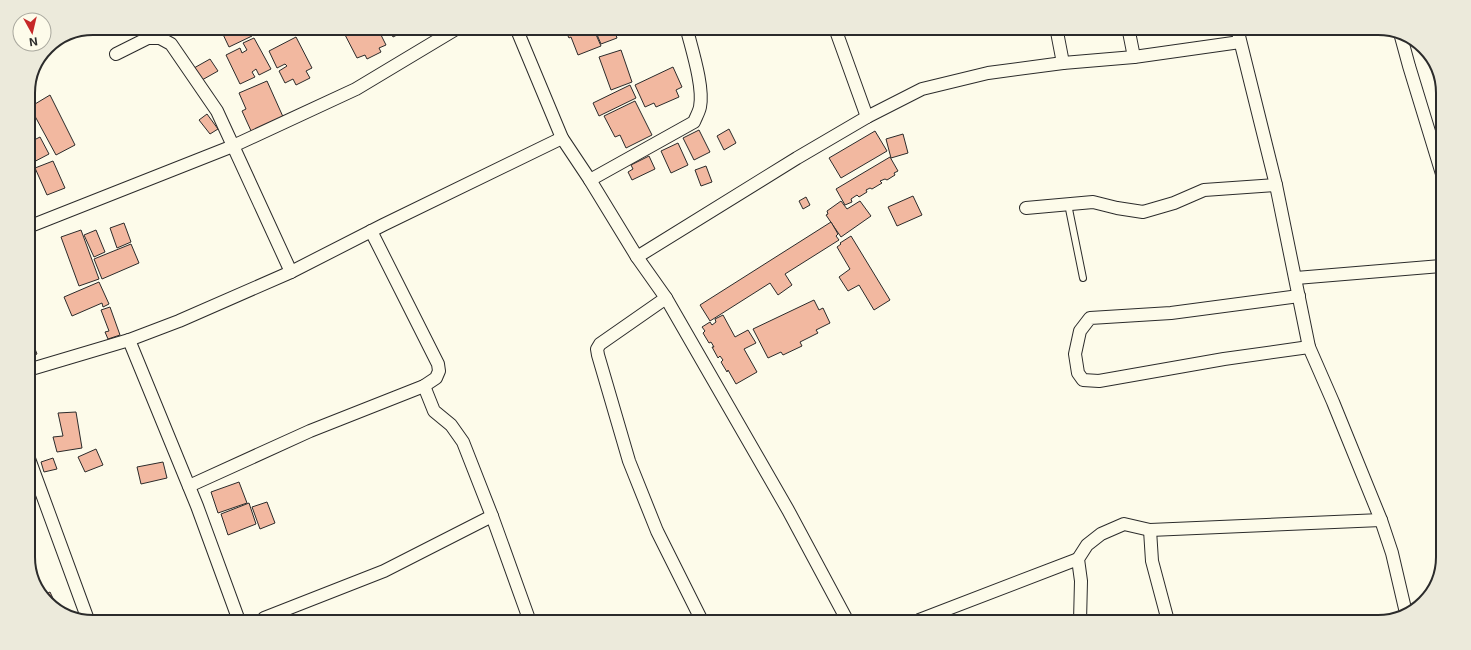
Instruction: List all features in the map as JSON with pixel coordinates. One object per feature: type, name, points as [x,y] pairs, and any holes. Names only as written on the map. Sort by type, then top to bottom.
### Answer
[{"type":"street","points":[[35,224],[233,146],[356,89],[446,35]]},
{"type":"street","points":[[519,35],[562,138],[590,180],[637,257],[666,298],[788,510],[844,615]]},
{"type":"street","points":[[590,180],[694,122],[700,108],[700,97],[696,68],[688,35]]},
{"type":"street","points":[[837,35],[866,117]]},
{"type":"street","points":[[1058,35],[1063,63]]},
{"type":"street","points":[[1130,35],[1134,57]]},
{"type":"street","points":[[637,257],[866,117],[922,89],[988,73],[1063,63],[1134,57],[1239,37],[1276,185],[1309,347],[1381,520],[1392,553],[1405,609]]},
{"type":"street","points":[[116,54],[148,38],[160,38],[171,44],[217,111],[291,272]]},
{"type":"street","points":[[1402,40],[1436,154]]},
{"type":"street","points":[[35,368],[129,340],[179,321],[291,272],[371,231],[562,138]]},
{"type":"street","points":[[1026,208],[1093,202],[1143,212],[1174,203],[1204,190],[1276,185]]},
{"type":"street","points":[[189,486],[310,431],[424,386],[436,378],[440,371],[438,364],[371,231]]},
{"type":"street","points":[[1296,278],[1436,266]]},
{"type":"street","points":[[1299,296],[1171,313],[1090,318],[1080,331],[1075,354],[1078,372],[1083,380],[1099,381],[1224,359],[1309,347]]},
{"type":"street","points":[[666,298],[600,344],[597,349],[628,460],[657,532],[698,615]]},
{"type":"street","points":[[129,340],[189,486],[237,615]]},
{"type":"street","points":[[424,386],[434,411],[450,425],[463,442],[492,516],[528,615]]},
{"type":"street","points":[[35,475],[86,614]]},
{"type":"street","points":[[272,615],[384,571],[492,516]]},
{"type":"street","points":[[932,615],[1078,559],[1091,541],[1101,534],[1124,524],[1150,530],[1381,520]]},
{"type":"street","points":[[1150,530],[1152,562],[1166,615]]},
{"type":"street","points":[[1078,559],[1080,581],[1080,615]]},
{"type":"lane","points":[[1068,204],[1083,278]]},
{"type":"building","points":[[223,35],[252,35],[252,36],[229,47]]},
{"type":"building","points":[[345,35],[381,35],[386,45],[379,48],[381,52],[367,59],[365,55],[357,58]]},
{"type":"building","points":[[568,35],[596,35],[601,46],[578,55],[571,37],[569,38]]},
{"type":"building","points":[[597,35],[616,35],[617,38],[601,44]]},
{"type":"building","points":[[296,37],[312,68],[306,71],[310,78],[296,85],[293,79],[285,83],[279,71],[287,66],[285,64],[277,68],[269,51]]},
{"type":"building","points":[[254,38],[271,69],[259,75],[256,69],[252,72],[255,77],[240,84],[226,55],[240,48],[242,53],[247,50],[243,43]]},
{"type":"building","points":[[621,50],[632,82],[611,90],[599,57]]},
{"type":"building","points":[[210,59],[218,71],[202,80],[194,68]]},
{"type":"building","points":[[673,67],[682,87],[676,90],[679,97],[656,107],[654,103],[645,107],[635,85]]},
{"type":"building","points":[[267,81],[284,119],[252,133],[242,111],[246,109],[239,93]]},
{"type":"building","points":[[630,85],[636,98],[599,116],[593,103]]},
{"type":"building","points":[[50,95],[75,145],[56,155],[35,116],[35,104]]},
{"type":"building","points":[[635,101],[652,135],[626,148],[620,135],[615,137],[604,116]]},
{"type":"building","points":[[207,114],[218,129],[210,134],[199,120]]},
{"type":"building","points":[[729,129],[736,143],[724,150],[717,136]]},
{"type":"building","points":[[699,130],[710,152],[694,160],[683,138]]},
{"type":"building","points":[[875,131],[887,151],[841,178],[829,158]]},
{"type":"building","points":[[903,134],[908,153],[891,158],[886,139]]},
{"type":"building","points":[[40,137],[49,154],[35,161],[35,140]]},
{"type":"building","points":[[678,143],[688,165],[671,173],[661,151]]},
{"type":"building","points":[[649,156],[655,169],[632,180],[628,172],[633,169],[631,165]]},
{"type":"building","points":[[890,157],[898,171],[894,173],[895,175],[887,180],[885,179],[880,181],[882,183],[872,189],[870,188],[866,190],[867,192],[859,197],[857,195],[851,199],[852,202],[845,205],[836,189]]},
{"type":"building","points":[[53,161],[65,188],[47,195],[35,168]]},
{"type":"building","points":[[706,166],[712,182],[701,186],[695,170]]},
{"type":"building","points":[[913,196],[922,215],[897,226],[888,207]]},
{"type":"building","points":[[806,197],[810,205],[803,209],[799,201]]},
{"type":"building","points":[[841,201],[847,209],[860,201],[871,216],[841,237],[826,215],[828,214],[827,211]]},
{"type":"building","points":[[831,222],[838,234],[836,236],[839,240],[785,274],[792,285],[778,295],[770,283],[710,321],[700,305]]},
{"type":"building","points":[[124,223],[131,242],[117,248],[110,228]]},
{"type":"building","points":[[81,230],[99,279],[79,286],[61,237]]},
{"type":"building","points":[[96,230],[105,252],[94,257],[84,235]]},
{"type":"building","points":[[851,236],[890,300],[874,310],[859,285],[848,291],[839,277],[850,269],[837,247],[841,244],[840,243]]},
{"type":"building","points":[[131,244],[139,263],[102,279],[94,259]]},
{"type":"building","points":[[99,282],[109,304],[103,307],[102,303],[72,316],[64,297]]},
{"type":"building","points":[[814,300],[819,310],[823,308],[830,323],[816,330],[818,333],[800,342],[802,346],[783,355],[781,352],[768,358],[753,329]]},
{"type":"building","points":[[110,307],[120,335],[108,339],[105,332],[109,331],[101,310]]},
{"type":"building","points":[[723,315],[735,337],[748,330],[756,343],[744,349],[757,372],[736,384],[728,370],[727,372],[721,362],[723,360],[720,356],[718,358],[711,342],[709,343],[703,333],[705,331],[702,327],[710,322],[712,325],[716,322],[715,319]]},
{"type":"building","points":[[76,412],[82,448],[57,452],[53,437],[63,436],[58,413]]},
{"type":"building","points":[[96,449],[103,465],[85,472],[78,457]]},
{"type":"building","points":[[53,458],[57,469],[44,472],[41,462]]},
{"type":"building","points":[[163,462],[167,478],[141,484],[137,467]]},
{"type":"building","points":[[239,482],[247,503],[218,513],[211,492]]},
{"type":"building","points":[[267,502],[275,523],[260,529],[252,507]]},
{"type":"building","points":[[249,503],[256,524],[228,535],[221,514]]},
{"type":"building","points":[[50,592],[53,599],[48,593]]}]
